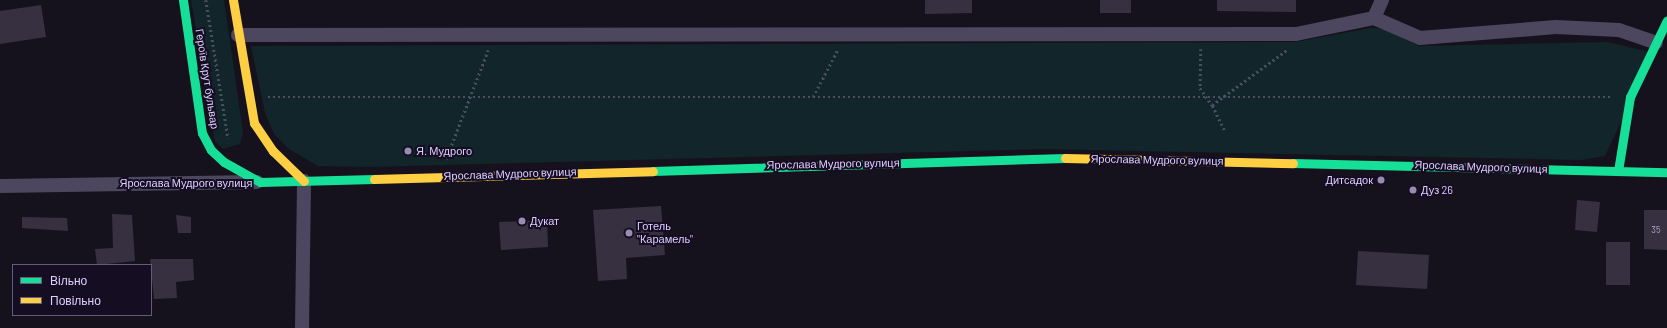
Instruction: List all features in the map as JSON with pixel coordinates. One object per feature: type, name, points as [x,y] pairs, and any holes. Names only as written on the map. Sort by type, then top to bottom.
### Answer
[{"type":"street","name":"Героїв Крут бульвар","points":[[183,0],[202,133],[211,150],[224,162],[260,182]]},
{"type":"street","points":[[233,0],[254,123],[273,151],[304,181],[302,328]]},
{"type":"street","points":[[1374,18],[1382,0]]},
{"type":"street","points":[[238,35],[1296,34],[1374,18],[1420,38],[1556,27],[1619,30],[1656,43]]},
{"type":"street","points":[[1618,171],[1630,97],[1667,20]]},
{"type":"street","name":"Ярослава Мудрого вулиця","points":[[0,186],[304,181],[1082,158],[1667,172]]},
{"type":"path","points":[[206,0],[228,138]]},
{"type":"path","points":[[1202,34],[1200,88],[1212,105],[1224,130]]},
{"type":"path","points":[[1212,105],[1228,96],[1285,52],[1296,34]]},
{"type":"path","points":[[439,177],[494,35]]},
{"type":"path","points":[[813,97],[846,35]]},
{"type":"path","points":[[249,97],[1630,97]]},
{"type":"green space","points":[[191,0],[224,0],[243,132],[240,144],[223,149],[215,141]]},
{"type":"green space","points":[[1370,28],[1386,29],[1419,46],[1608,42],[1653,53],[1605,156],[1582,160],[1043,149],[368,167],[318,166],[289,149],[274,134],[265,113],[251,46],[1295,42]]},
{"type":"building","points":[[925,0],[972,0],[972,13],[925,14]]},
{"type":"building","points":[[1100,0],[1131,0],[1131,13],[1100,13]]},
{"type":"building","points":[[1217,0],[1296,0],[1296,12],[1217,11]]},
{"type":"building","points":[[41,5],[46,37],[0,44],[0,11]]},
{"type":"building","points":[[1577,200],[1600,202],[1597,232],[1575,230]]},
{"type":"building","name":"Готель \"Карамель\"","points":[[661,206],[665,255],[626,258],[627,279],[598,281],[593,210]]},
{"type":"building","points":[[1644,210],[1667,210],[1667,250],[1644,249]]},
{"type":"building","points":[[112,214],[132,215],[135,261],[97,264],[95,249],[113,248]]},
{"type":"building","points":[[176,215],[191,217],[191,233],[178,233]]},
{"type":"building","points":[[22,217],[67,218],[68,231],[22,228]]},
{"type":"building","points":[[547,220],[548,247],[501,250],[499,222]]},
{"type":"building","points":[[1606,242],[1630,242],[1630,285],[1606,285]]},
{"type":"building","points":[[1358,251],[1429,255],[1427,289],[1356,285]]},
{"type":"building","points":[[150,259],[193,259],[194,280],[176,282],[177,298],[154,299],[152,264],[150,264]]},
{"type":"traffic: fast","points":[[183,0],[202,133],[211,150],[224,162],[260,182],[374,179]]},
{"type":"traffic: fast","points":[[1618,171],[1630,97],[1667,20]]},
{"type":"traffic: fast","points":[[653,171],[1065,158]]},
{"type":"traffic: fast","points":[[1293,163],[1667,172]]},
{"type":"traffic: slow","points":[[233,0],[254,123],[273,151],[304,181]]},
{"type":"traffic: slow","points":[[1065,158],[1293,163]]},
{"type":"traffic: slow","points":[[374,179],[653,171]]},
{"type":"place","name":"Я. Мудрого","points":[[408,151]]},
{"type":"place","name":"Дитсадок","points":[[1381,180]]},
{"type":"place","name":"Дуз 26","points":[[1413,190]]},
{"type":"place","name":"Дукат","points":[[522,221]]},
{"type":"place","name":"Готель \"Карамель\"","points":[[629,233]]}]
